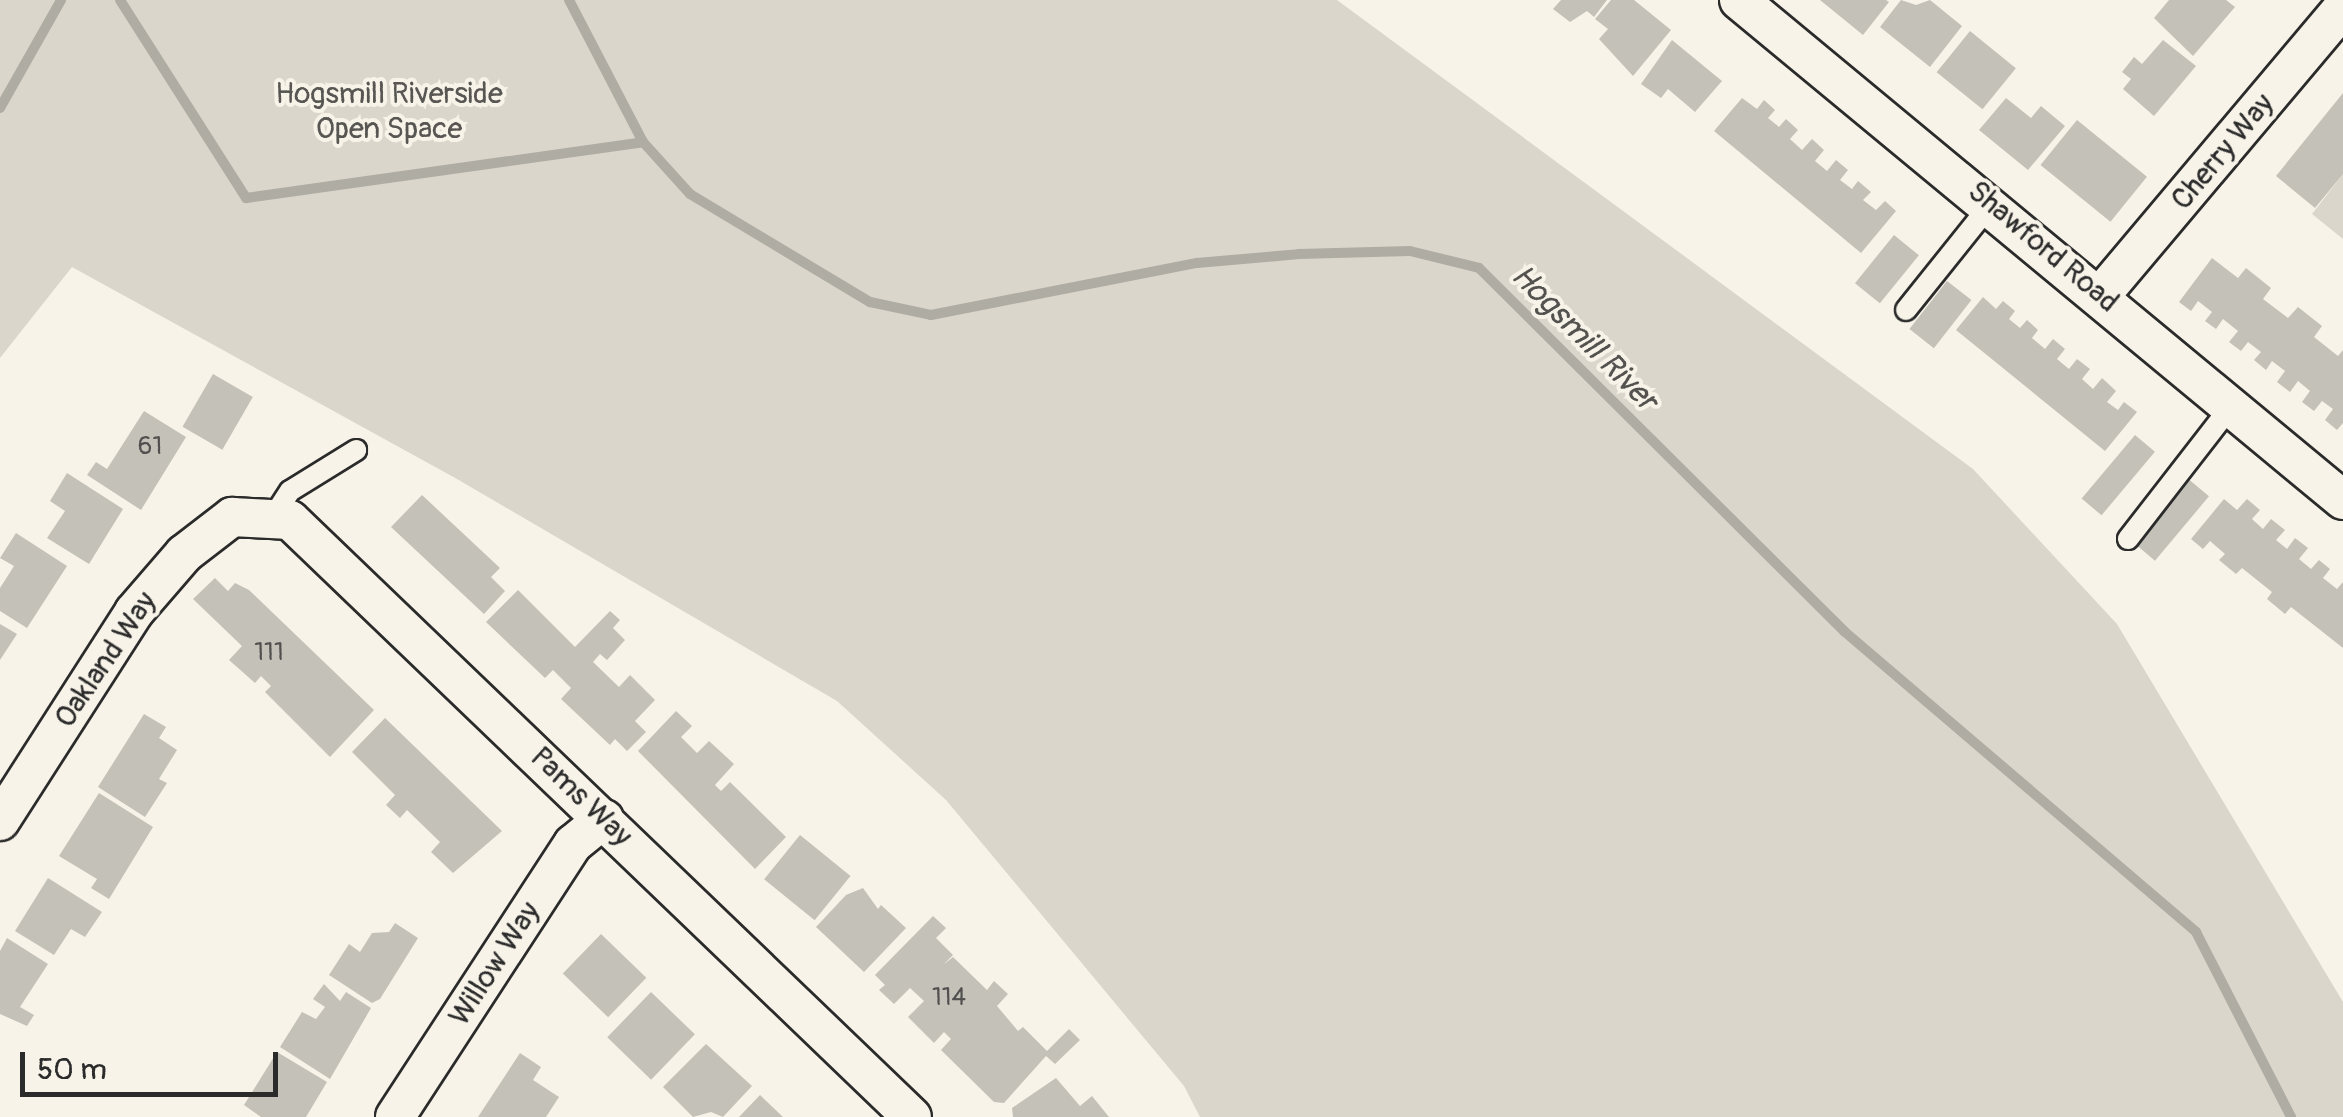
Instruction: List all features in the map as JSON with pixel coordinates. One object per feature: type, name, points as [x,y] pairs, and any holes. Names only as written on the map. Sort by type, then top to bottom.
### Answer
[{"type":"street","name":"Shawford Road","points":[[1739,0],[1992,204],[2342,499]]},
{"type":"street","name":"Cherry Way","points":[[2101,295],[2343,8]]},
{"type":"street","name":"Pams Way","points":[[232,517],[290,520],[314,539],[912,1117]]},
{"type":"street","name":"Oakland Way","points":[[0,821],[134,612],[184,554],[232,517]]},
{"type":"street","name":"Willow Way","points":[[396,1117],[573,844],[604,820]]},
{"type":"lane","points":[[1906,310],[1992,204]]},
{"type":"lane","points":[[2128,539],[2230,406]]},
{"type":"lane","points":[[273,517],[290,491],[356,450]]},
{"type":"green space","name":"Hogsmill Riverside Open Space","points":[[0,0],[1337,0],[1973,469],[2117,624],[2343,1002],[2343,1117],[1200,1117],[1184,1086],[946,800],[837,701],[457,479],[72,267],[0,358]]},
{"type":"green space","points":[[2343,174],[2343,239],[2312,214]]},
{"type":"building","points":[[1561,0],[1607,0],[1594,17],[1587,11],[1570,22],[1553,9]]},
{"type":"building","points":[[1611,0],[1634,0],[1671,30],[1633,76],[1599,39],[1608,29],[1595,19]]},
{"type":"building","points":[[1820,0],[1886,0],[1889,2],[1863,35]]},
{"type":"building","points":[[1901,0],[1916,5],[1930,0],[1962,26],[1930,67],[1880,27]]},
{"type":"building","points":[[2169,0],[2226,0],[2235,7],[2193,56],[2154,18]]},
{"type":"building","points":[[1970,31],[2016,68],[1982,109],[1937,72]]},
{"type":"building","points":[[1672,40],[1722,81],[1695,112],[1668,89],[1661,98],[1641,84]]},
{"type":"building","points":[[2163,40],[2196,66],[2154,116],[2123,89],[2131,79],[2122,72],[2134,57],[2142,64]]},
{"type":"building","points":[[2343,93],[2343,174],[2315,208],[2276,176]]},
{"type":"building","points":[[1742,98],[1757,109],[1764,100],[1775,110],[1768,118],[1779,127],[1786,119],[1798,130],[1790,139],[1802,150],[1812,139],[1824,150],[1815,161],[1827,171],[1836,160],[1848,170],[1840,180],[1852,189],[1858,181],[1871,192],[1863,200],[1876,210],[1885,201],[1896,211],[1861,253],[1714,131]]},
{"type":"building","points":[[2006,98],[2031,118],[2041,106],[2065,126],[2028,170],[1979,130]]},
{"type":"building","points":[[2077,120],[2147,177],[2110,222],[2040,165]]},
{"type":"building","points":[[1894,235],[1919,255],[1880,303],[1855,283]]},
{"type":"building","points":[[2212,258],[2238,278],[2246,268],[2271,288],[2263,299],[2288,318],[2298,307],[2322,326],[2314,337],[2338,356],[2343,350],[2343,423],[2337,430],[2325,420],[2333,409],[2322,401],[2314,411],[2302,402],[2310,391],[2298,381],[2290,392],[2277,382],[2285,371],[2272,361],[2266,370],[2254,360],[2261,352],[2248,342],[2241,351],[2229,342],[2238,331],[2223,319],[2216,329],[2205,321],[2212,312],[2198,301],[2191,311],[2179,302]]},
{"type":"building","points":[[1947,281],[1971,300],[1934,348],[1909,329]]},
{"type":"building","points":[[1983,297],[1996,309],[2003,301],[2015,311],[2009,319],[2020,328],[2027,320],[2038,330],[2032,338],[2045,349],[2053,339],[2065,349],[2057,359],[2069,369],[2077,359],[2090,369],[2082,379],[2093,389],[2102,378],[2116,391],[2107,402],[2118,410],[2124,402],[2137,412],[2105,451],[1956,330]]},
{"type":"building","points":[[213,374],[253,397],[222,450],[182,427]]},
{"type":"building","points":[[144,411],[186,437],[141,510],[87,475],[96,462],[107,469]]},
{"type":"building","points":[[2135,435],[2155,452],[2102,515],[2082,499]]},
{"type":"building","points":[[67,473],[123,509],[89,564],[47,538],[65,511],[50,501]]},
{"type":"building","points":[[2186,477],[2209,496],[2155,561],[2132,541]]},
{"type":"building","points":[[422,495],[500,568],[491,577],[505,591],[484,614],[391,527]]},
{"type":"building","points":[[2224,499],[2237,510],[2247,499],[2260,510],[2252,519],[2263,529],[2271,519],[2285,530],[2276,540],[2287,549],[2295,538],[2308,548],[2299,559],[2311,569],[2319,560],[2330,569],[2323,578],[2337,589],[2343,582],[2343,648],[2291,607],[2285,614],[2267,599],[2272,592],[2242,568],[2236,574],[2219,560],[2225,554],[2210,541],[2203,549],[2191,539]]},
{"type":"building","points":[[16,533],[67,566],[27,628],[0,611],[0,588],[14,566],[0,558]]},
{"type":"building","points":[[215,578],[228,591],[235,583],[249,590],[374,710],[330,757],[265,692],[271,686],[261,676],[255,683],[229,660],[242,646],[193,599]]},
{"type":"building","points":[[518,590],[575,647],[610,611],[620,620],[613,628],[625,640],[607,660],[600,654],[593,662],[619,687],[630,675],[655,700],[635,721],[646,732],[627,751],[615,739],[610,745],[561,699],[571,688],[553,670],[545,678],[486,622]]},
{"type":"building","points":[[0,624],[17,634],[0,660]]},
{"type":"building","points":[[676,711],[692,726],[681,737],[697,753],[709,741],[734,764],[715,785],[721,791],[730,782],[786,837],[755,869],[638,751]]},
{"type":"building","points":[[144,714],[166,727],[159,738],[177,750],[159,779],[167,783],[145,817],[98,787]]},
{"type":"building","points":[[385,718],[502,831],[453,873],[431,852],[440,842],[407,810],[400,818],[386,805],[395,795],[352,752]]},
{"type":"building","points":[[99,793],[153,827],[109,899],[91,888],[97,879],[59,856]]},
{"type":"building","points":[[800,835],[851,876],[815,920],[764,879]]},
{"type":"building","points":[[48,878],[102,912],[85,937],[71,929],[54,955],[15,931]]},
{"type":"building","points":[[863,888],[878,909],[881,905],[906,928],[864,972],[816,927],[846,895]]},
{"type":"building","points":[[933,916],[946,928],[936,938],[953,955],[943,965],[953,957],[987,990],[994,981],[1008,994],[997,1006],[1018,1031],[1023,1027],[1047,1051],[1069,1029],[1080,1040],[1055,1064],[1046,1056],[1004,1103],[994,1102],[941,1050],[951,1039],[944,1032],[934,1043],[908,1017],[924,1001],[910,988],[894,1004],[879,990],[885,985],[875,975]]},
{"type":"building","points":[[395,923],[418,938],[380,999],[372,1003],[329,975],[349,944],[360,952],[372,933],[389,932]]},
{"type":"building","points":[[601,934],[646,978],[608,1017],[563,974]]},
{"type":"building","points":[[7,938],[48,964],[20,1007],[34,1015],[27,1026],[0,1014],[0,951]]},
{"type":"building","points":[[324,984],[340,1001],[346,992],[371,1008],[330,1079],[280,1047],[302,1012],[316,1019],[325,1007],[313,999]]},
{"type":"building","points":[[651,992],[695,1034],[651,1080],[607,1037]]},
{"type":"building","points":[[706,1044],[752,1086],[723,1117],[711,1112],[693,1117],[663,1087]]},
{"type":"building","points":[[277,1052],[327,1082],[306,1117],[261,1117],[244,1105]]},
{"type":"building","points":[[520,1053],[541,1067],[533,1080],[559,1097],[546,1117],[478,1117]]},
{"type":"building","points":[[1056,1078],[1080,1106],[1092,1096],[1109,1117],[1013,1117],[1012,1108]]},
{"type":"building","points":[[760,1095],[783,1117],[739,1117]]},
{"type":"waterway","points":[[0,108],[61,0]]},
{"type":"waterway","points":[[120,0],[246,198],[643,142]]},
{"type":"waterway","name":"Hogsmill River","points":[[569,0],[643,142],[690,194],[870,302],[931,315],[1197,263],[1299,254],[1410,251],[1479,268],[1845,632],[2196,932],[2291,1117]]}]
